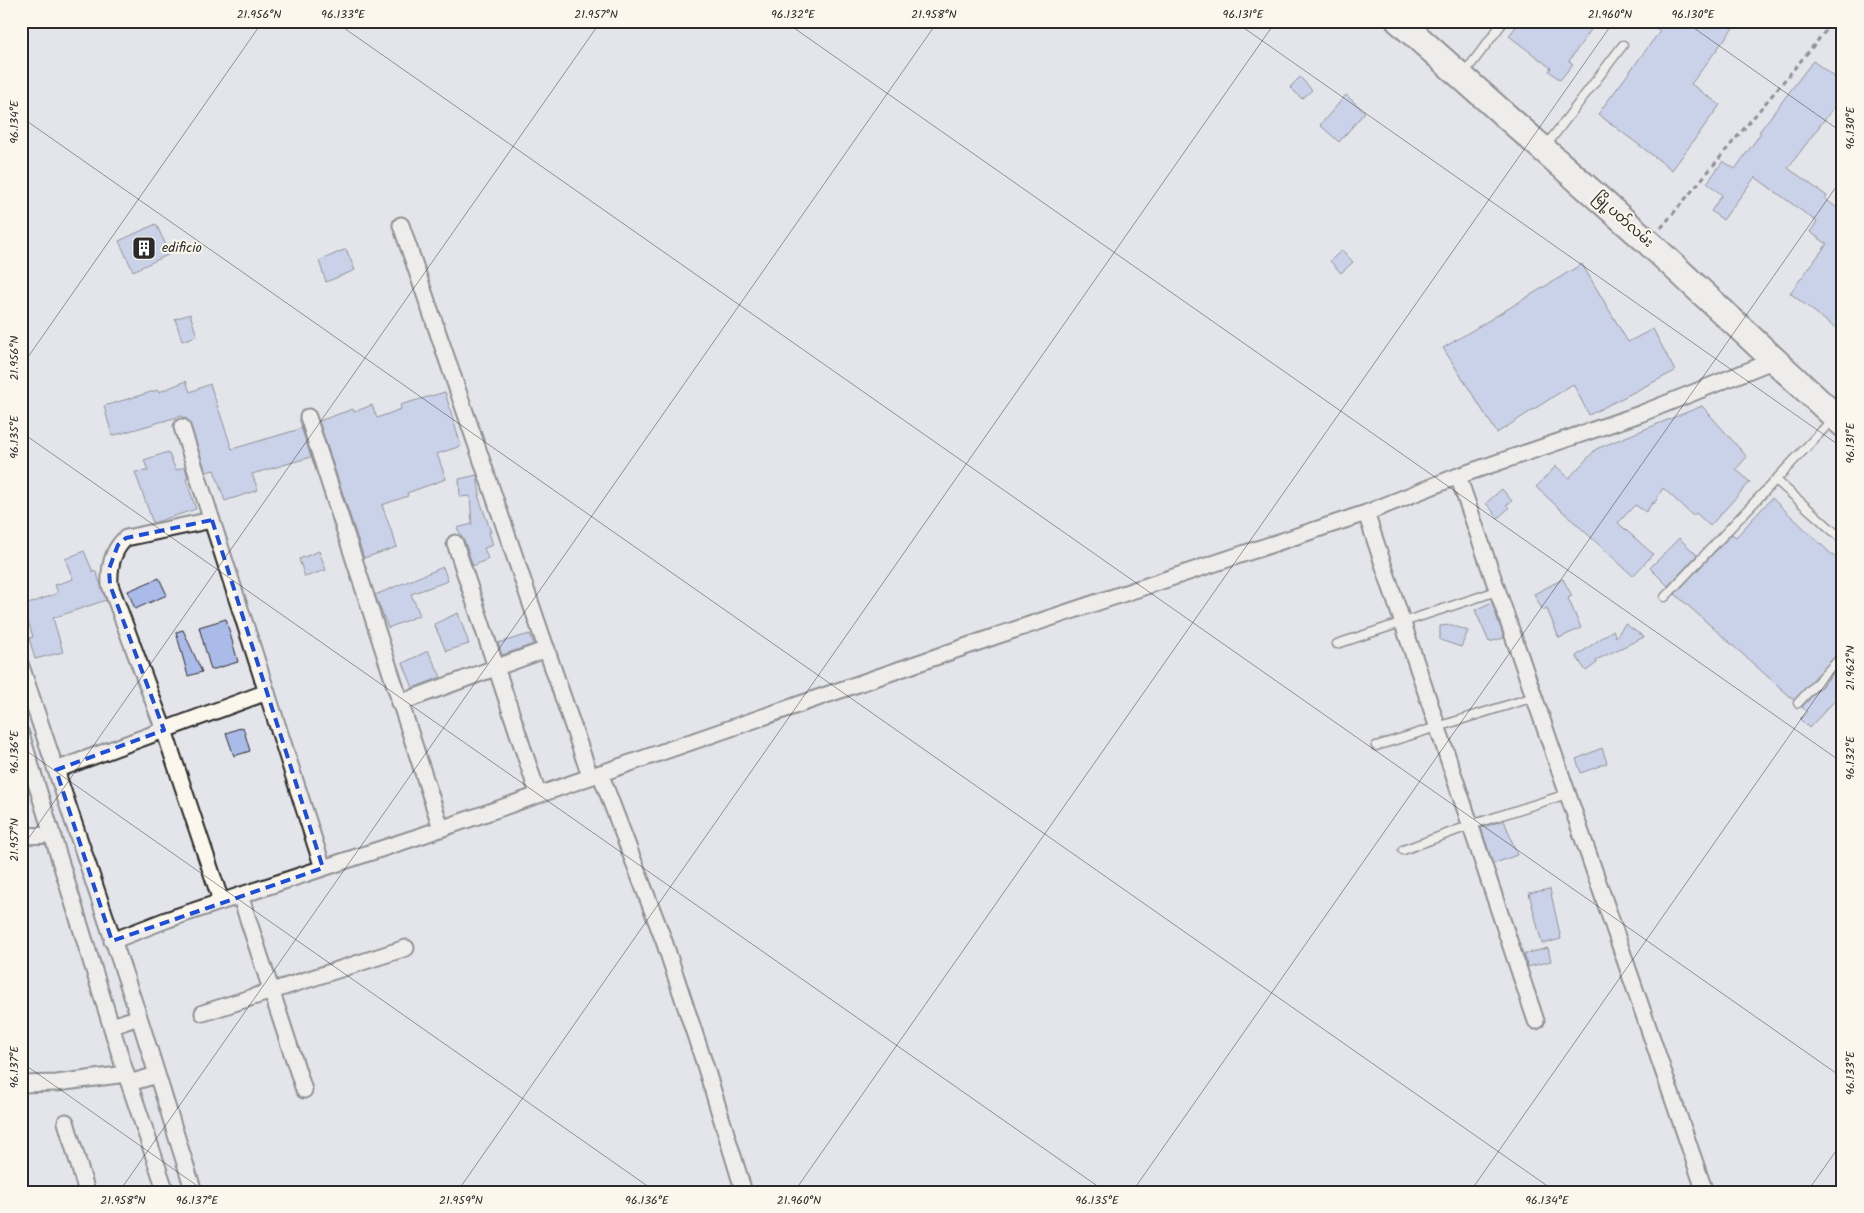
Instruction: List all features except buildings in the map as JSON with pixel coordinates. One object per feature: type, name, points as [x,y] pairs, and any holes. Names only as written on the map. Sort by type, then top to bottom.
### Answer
[{"type":"main road","name":"မြို့ပတ်လမ်း","points":[[1399,21],[1544,148],[1839,420]]},
{"type":"street","points":[[400,225],[547,649],[595,774],[664,941],[744,1192]]},
{"type":"street","points":[[112,941],[222,901],[441,828],[999,635],[1366,513],[1458,476],[1640,414],[1776,360]]},
{"type":"street","points":[[308,417],[441,828]]},
{"type":"street","points":[[182,427],[323,868]]},
{"type":"street","points":[[1458,476],[1705,1192]]},
{"type":"street","points":[[1366,513],[1536,1021]]},
{"type":"street","points":[[212,520],[126,538],[118,545],[109,569],[110,585],[164,730],[222,901]]},
{"type":"street","points":[[455,542],[538,794]]},
{"type":"street","points":[[399,703],[547,649]]},
{"type":"street","points":[[21,666],[32,739],[53,835],[125,1021],[140,1078],[194,1192]]},
{"type":"street","points":[[56,770],[267,692]]},
{"type":"street","points":[[32,739],[56,770],[112,941],[125,1021],[166,1192]]},
{"type":"street","points":[[21,836],[53,835]]},
{"type":"street","points":[[240,895],[304,1090]]},
{"type":"street","points":[[203,1014],[406,948]]},
{"type":"street","points":[[21,1084],[140,1078]]},
{"type":"street","points":[[66,1122],[87,1192]]},
{"type":"lane","points":[[1462,76],[1504,21]]},
{"type":"lane","points":[[1544,148],[1623,46]]},
{"type":"lane","points":[[1665,597],[1776,480],[1839,420]]},
{"type":"lane","points":[[1776,480],[1843,540]]},
{"type":"lane","points":[[1337,644],[1497,591]]},
{"type":"lane","points":[[1798,703],[1843,655]]},
{"type":"lane","points":[[1376,746],[1534,697]]},
{"type":"lane","points":[[1403,850],[1470,825],[1567,794]]},
{"type":"path","points":[[1648,243],[1834,21]]},
{"type":"highlighted area","points":[[212,520],[323,868],[112,941],[56,770],[164,730],[110,585],[109,569],[118,545],[126,538]]},
{"type":"place","name":"edificio","points":[[144,248]]}]
